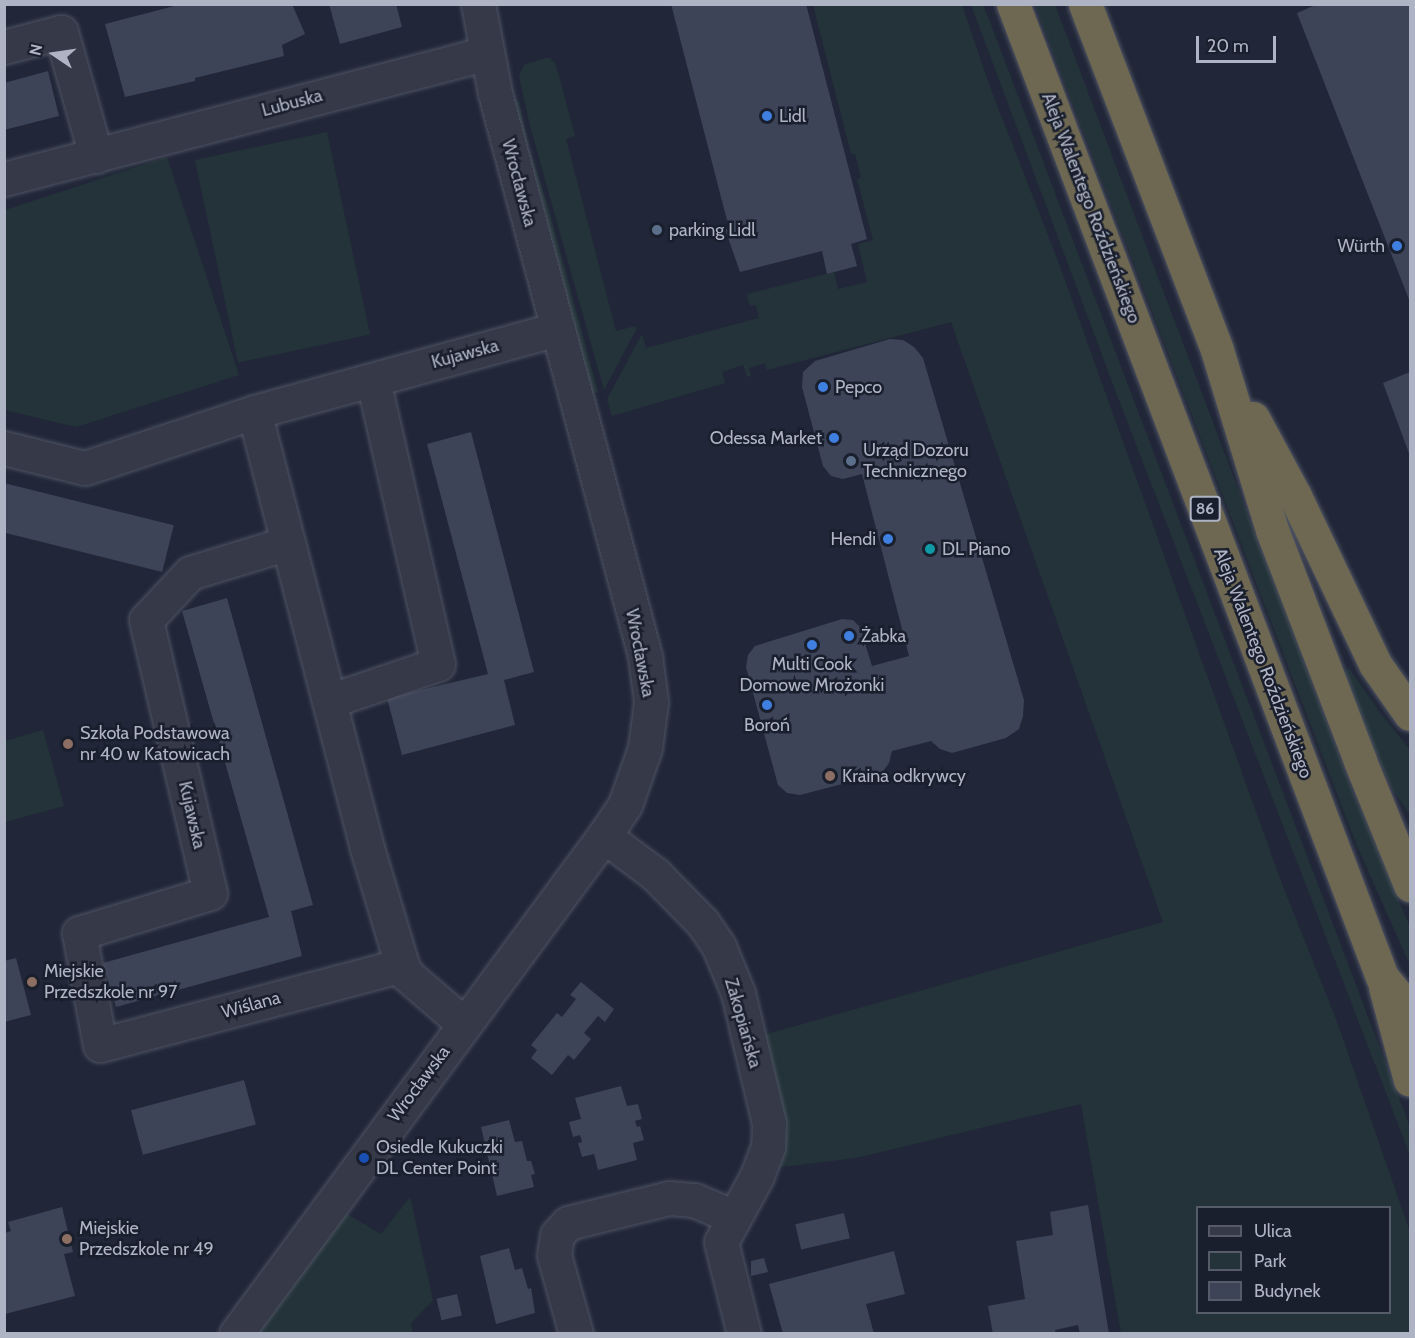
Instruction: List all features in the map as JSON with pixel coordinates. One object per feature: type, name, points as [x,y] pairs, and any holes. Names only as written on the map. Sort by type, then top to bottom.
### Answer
[{"type":"highway","name":"Aleja Walentego Roździeńskiego","points":[[1013,4],[1382,977],[1410,1011]]},
{"type":"highway","points":[[1085,4],[1217,350],[1272,530],[1364,772],[1410,885]]},
{"type":"highway","points":[[1217,350],[1294,496],[1375,664],[1410,714]]},
{"type":"highway","points":[[1382,977],[1410,1080]]},
{"type":"street","name":"Wrocławska","points":[[236,1334],[604,836],[625,805],[639,772],[649,725],[649,679],[634,612],[495,93],[478,4]]},
{"type":"street","points":[[4,47],[61,32],[96,156]]},
{"type":"street","name":"Lubuska","points":[[4,179],[471,57],[487,50]]},
{"type":"street","name":"Kujawska","points":[[4,448],[85,468],[254,412],[558,329]]},
{"type":"street","points":[[329,701],[438,664],[373,380]]},
{"type":"street","points":[[254,412],[367,848],[402,965],[407,975],[464,1024]]},
{"type":"street","name":"Kujawska","points":[[100,1045],[79,933],[210,893],[146,620],[190,573],[288,543]]},
{"type":"street","name":"Zakopiańska","points":[[604,836],[655,874],[703,923],[719,947],[738,993],[769,1123],[768,1147],[757,1176],[721,1242],[744,1334]]},
{"type":"street","name":"Wiślana","points":[[100,1045],[402,965]]},
{"type":"street","points":[[576,1334],[554,1255],[557,1235],[568,1223],[669,1198],[694,1200],[734,1217]]},
{"type":"green space","points":[[813,5],[962,5],[990,87],[1058,261],[1282,884],[1336,1019],[1410,1232],[1410,1333],[1121,1333],[1081,1104],[856,1158],[781,1167],[788,1126],[757,1037],[1163,922],[951,322],[767,370],[765,363],[749,368],[751,376],[747,377],[743,365],[722,372],[725,383],[612,416],[607,399],[642,334],[646,348],[759,318],[756,305],[750,306],[747,294],[834,272],[838,289],[867,282],[858,244],[873,240],[857,179],[861,178],[855,154],[851,154]]},
{"type":"green space","points":[[971,5],[983,5],[990,22],[1410,1127],[1410,1155],[1117,395]]},
{"type":"green space","points":[[1035,5],[1055,5],[1354,795],[1410,927],[1410,965],[1357,846]]},
{"type":"green space","points":[[550,58],[556,65],[575,136],[566,139],[616,331],[635,326],[636,330],[604,390],[530,126],[519,76],[524,65]]},
{"type":"green space","points":[[512,98],[519,102],[528,145],[549,210],[598,392],[590,394]]},
{"type":"green space","points":[[327,132],[370,334],[238,363],[195,160]]},
{"type":"green space","points":[[167,157],[239,375],[76,427],[5,410],[5,210]]},
{"type":"green space","points":[[1349,668],[1410,750],[1410,815],[1391,787],[1380,764],[1344,673]]},
{"type":"green space","points":[[43,730],[64,806],[5,822],[5,741]]},
{"type":"green space","points":[[410,1197],[433,1300],[411,1323],[413,1333],[255,1334],[342,1211],[381,1234]]},
{"type":"building","points":[[182,4],[292,4],[305,34],[282,45],[284,56],[195,78],[195,81],[125,97],[105,24]]},
{"type":"building","points":[[329,4],[396,4],[402,27],[340,44]]},
{"type":"building","name":"Lidl","points":[[671,4],[806,4],[867,239],[851,244],[857,266],[827,274],[822,251],[740,272],[725,229],[729,228]]},
{"type":"building","points":[[1318,4],[1410,4],[1410,302],[1297,13]]},
{"type":"building","points":[[48,71],[59,116],[4,130],[4,83]]},
{"type":"building","name":"DL Piano","points":[[890,339],[903,340],[914,347],[923,358],[1024,700],[1023,716],[1019,729],[1006,738],[952,753],[940,749],[931,741],[892,751],[889,763],[881,774],[800,795],[787,793],[778,785],[746,667],[748,655],[755,646],[842,619],[853,620],[860,627],[872,666],[909,656],[862,474],[843,479],[831,476],[823,466],[802,387],[803,372],[815,361]]},
{"type":"building","points":[[1410,372],[1410,456],[1383,383]]},
{"type":"building","points":[[471,432],[534,672],[504,680],[515,725],[402,755],[387,698],[488,674],[427,444]]},
{"type":"building","points":[[4,483],[174,525],[162,572],[4,532]]},
{"type":"building","points":[[227,598],[313,905],[291,911],[302,956],[116,1007],[103,963],[269,917],[182,611]]},
{"type":"building","points":[[16,958],[31,1015],[4,1022],[4,961]]},
{"type":"building","points":[[581,982],[614,1009],[605,1022],[598,1016],[584,1033],[591,1039],[574,1060],[568,1055],[552,1075],[531,1058],[537,1050],[531,1045],[557,1013],[562,1017],[576,999],[570,995]]},
{"type":"building","points":[[244,1080],[256,1124],[143,1155],[131,1110]]},
{"type":"building","points":[[621,1086],[627,1106],[638,1104],[642,1119],[635,1121],[637,1127],[640,1126],[644,1140],[633,1143],[637,1160],[598,1170],[594,1154],[582,1157],[578,1143],[582,1142],[580,1135],[573,1137],[569,1122],[581,1119],[575,1098]]},
{"type":"building","points":[[509,1120],[515,1142],[522,1141],[527,1161],[531,1161],[535,1174],[531,1175],[534,1187],[497,1196],[481,1127]]},
{"type":"building","points":[[1088,1205],[1109,1334],[1080,1334],[1078,1325],[1055,1330],[1056,1334],[993,1334],[988,1306],[1025,1299],[1016,1241],[1053,1235],[1050,1212]]},
{"type":"building","points":[[62,1207],[73,1252],[64,1254],[75,1296],[5,1314],[5,1233],[11,1231],[8,1222]]},
{"type":"building","points":[[844,1213],[850,1238],[801,1250],[795,1224]]},
{"type":"building","points":[[509,1248],[515,1270],[522,1268],[528,1289],[531,1288],[535,1313],[496,1324],[480,1256]]},
{"type":"building","points":[[894,1251],[905,1294],[866,1304],[874,1334],[783,1334],[769,1284]]},
{"type":"building","points":[[764,1258],[768,1272],[751,1276],[751,1261]]},
{"type":"building","points":[[457,1294],[462,1315],[441,1320],[437,1299]]},
{"type":"place","name":"Lidl","points":[[767,116]]},
{"type":"place","name":"parking Lidl","points":[[657,230]]},
{"type":"place","name":"Würth","points":[[1397,246]]},
{"type":"place","name":"Pepco","points":[[823,387]]},
{"type":"place","name":"Odessa Market","points":[[834,438]]},
{"type":"place","name":"Urząd Dozoru Technicznego","points":[[851,461]]},
{"type":"place","name":"Hendi","points":[[888,539]]},
{"type":"place","name":"DL Piano","points":[[930,549]]},
{"type":"place","name":"Żabka","points":[[849,636]]},
{"type":"place","name":"Multi Cook Domowe Mrożonki","points":[[812,645]]},
{"type":"place","name":"Boroń","points":[[767,705]]},
{"type":"place","name":"Szkoła Podstawowa nr 40 w Katowicach","points":[[68,744]]},
{"type":"place","name":"Kraina odkrywcy","points":[[830,776]]},
{"type":"place","name":"Miejskie Przedszkole nr 97","points":[[32,982]]},
{"type":"place","name":"Osiedle Kukuczki DL Center Point","points":[[364,1158]]},
{"type":"place","name":"Miejskie Przedszkole nr 49","points":[[67,1239]]}]
